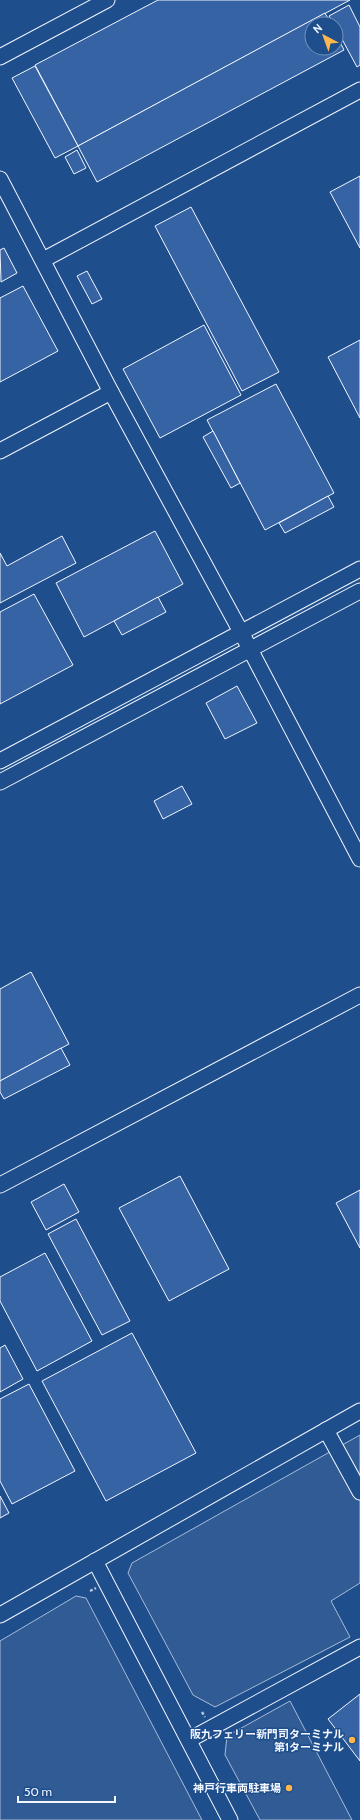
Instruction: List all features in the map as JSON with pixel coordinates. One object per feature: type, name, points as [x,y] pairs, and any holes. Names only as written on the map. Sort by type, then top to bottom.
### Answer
[{"type":"street","points":[[0,58],[107,0]]},
{"type":"street","points":[[43,260],[360,90]]},
{"type":"street","points":[[0,179],[111,392],[241,632],[360,859]]},
{"type":"street","points":[[0,451],[111,392]]},
{"type":"street","points":[[0,761],[360,569]]},
{"type":"street","points":[[0,782],[360,591]]},
{"type":"street","points":[[0,1185],[360,995]]},
{"type":"street","points":[[0,1615],[360,1411]]},
{"type":"street","points":[[326,1430],[360,1492]]},
{"type":"street","points":[[96,1561],[230,1820]]},
{"type":"street","points":[[189,1740],[360,1647]]},
{"type":"shaded area","points":[[360,1435],[360,1583],[331,1601],[350,1637],[215,1707],[193,1695],[128,1573],[132,1563]]},
{"type":"shaded area","points":[[76,1596],[86,1598],[202,1820],[0,1820],[0,1641]]},
{"type":"shaded area","name":"神戸行車両駐車場","points":[[290,1701],[352,1820],[260,1820],[225,1755],[227,1736]]},
{"type":"building","points":[[158,0],[350,0],[320,16],[304,16],[304,25],[78,146],[35,65]]},
{"type":"building","points":[[349,5],[360,27],[360,65],[357,67],[344,43],[344,16],[329,16]]},
{"type":"building","points":[[325,13],[327,16],[319,16]]},
{"type":"building","points":[[304,24],[304,56],[333,56],[97,182],[78,146]]},
{"type":"building","points":[[35,66],[78,146],[55,158],[12,78]]},
{"type":"building","points":[[77,150],[86,168],[74,174],[65,157]]},
{"type":"building","points":[[360,176],[360,248],[330,192]]},
{"type":"building","points":[[191,207],[279,372],[242,391],[155,226]]},
{"type":"building","points":[[4,248],[17,273],[1,282],[0,250]]},
{"type":"building","points":[[87,271],[102,299],[92,304],[77,276]]},
{"type":"building","points":[[23,286],[58,351],[0,382],[0,298]]},
{"type":"building","points":[[204,325],[241,395],[160,438],[123,369]]},
{"type":"building","points":[[360,340],[360,418],[328,357]]},
{"type":"building","points":[[276,384],[334,493],[265,530],[207,420]]},
{"type":"building","points":[[213,431],[240,483],[231,488],[203,437]]},
{"type":"building","points":[[328,496],[334,507],[285,533],[279,523]]},
{"type":"building","points":[[155,531],[183,584],[84,637],[56,583]]},
{"type":"building","points":[[62,536],[76,563],[0,603],[0,553],[7,566]]},
{"type":"building","points":[[34,594],[73,665],[0,704],[0,612]]},
{"type":"building","points":[[158,597],[166,612],[122,635],[114,621]]},
{"type":"building","points":[[237,686],[257,723],[225,739],[206,703]]},
{"type":"building","points":[[182,786],[192,804],[163,819],[154,801]]},
{"type":"building","points":[[31,972],[69,1044],[0,1081],[0,989]]},
{"type":"building","points":[[61,1048],[70,1065],[4,1099],[0,1092],[0,1081]]},
{"type":"building","points":[[180,1176],[229,1269],[169,1301],[119,1208]]},
{"type":"building","points":[[64,1184],[79,1212],[46,1230],[31,1202]]},
{"type":"building","points":[[360,1190],[360,1248],[336,1203]]},
{"type":"building","points":[[76,1219],[130,1321],[102,1335],[48,1234]]},
{"type":"building","points":[[45,1253],[92,1341],[37,1371],[0,1301],[0,1277]]},
{"type":"building","points":[[132,1333],[196,1453],[106,1501],[42,1381]]},
{"type":"building","points":[[5,1345],[23,1379],[0,1392],[0,1348]]},
{"type":"building","points":[[29,1384],[75,1471],[12,1504],[0,1481],[0,1399]]},
{"type":"building","points":[[0,1496],[9,1513],[0,1518]]},
{"type":"building","name":"阪九フェリー新門司ターミナル 第1ターミナル","points":[[360,1694],[360,1761],[328,1719]]},
{"type":"place","name":"阪九フェリー新門司ターミナル 第1ターミナル","points":[[352,1740]]},
{"type":"place","name":"神戸行車両駐車場","points":[[289,1788]]}]
